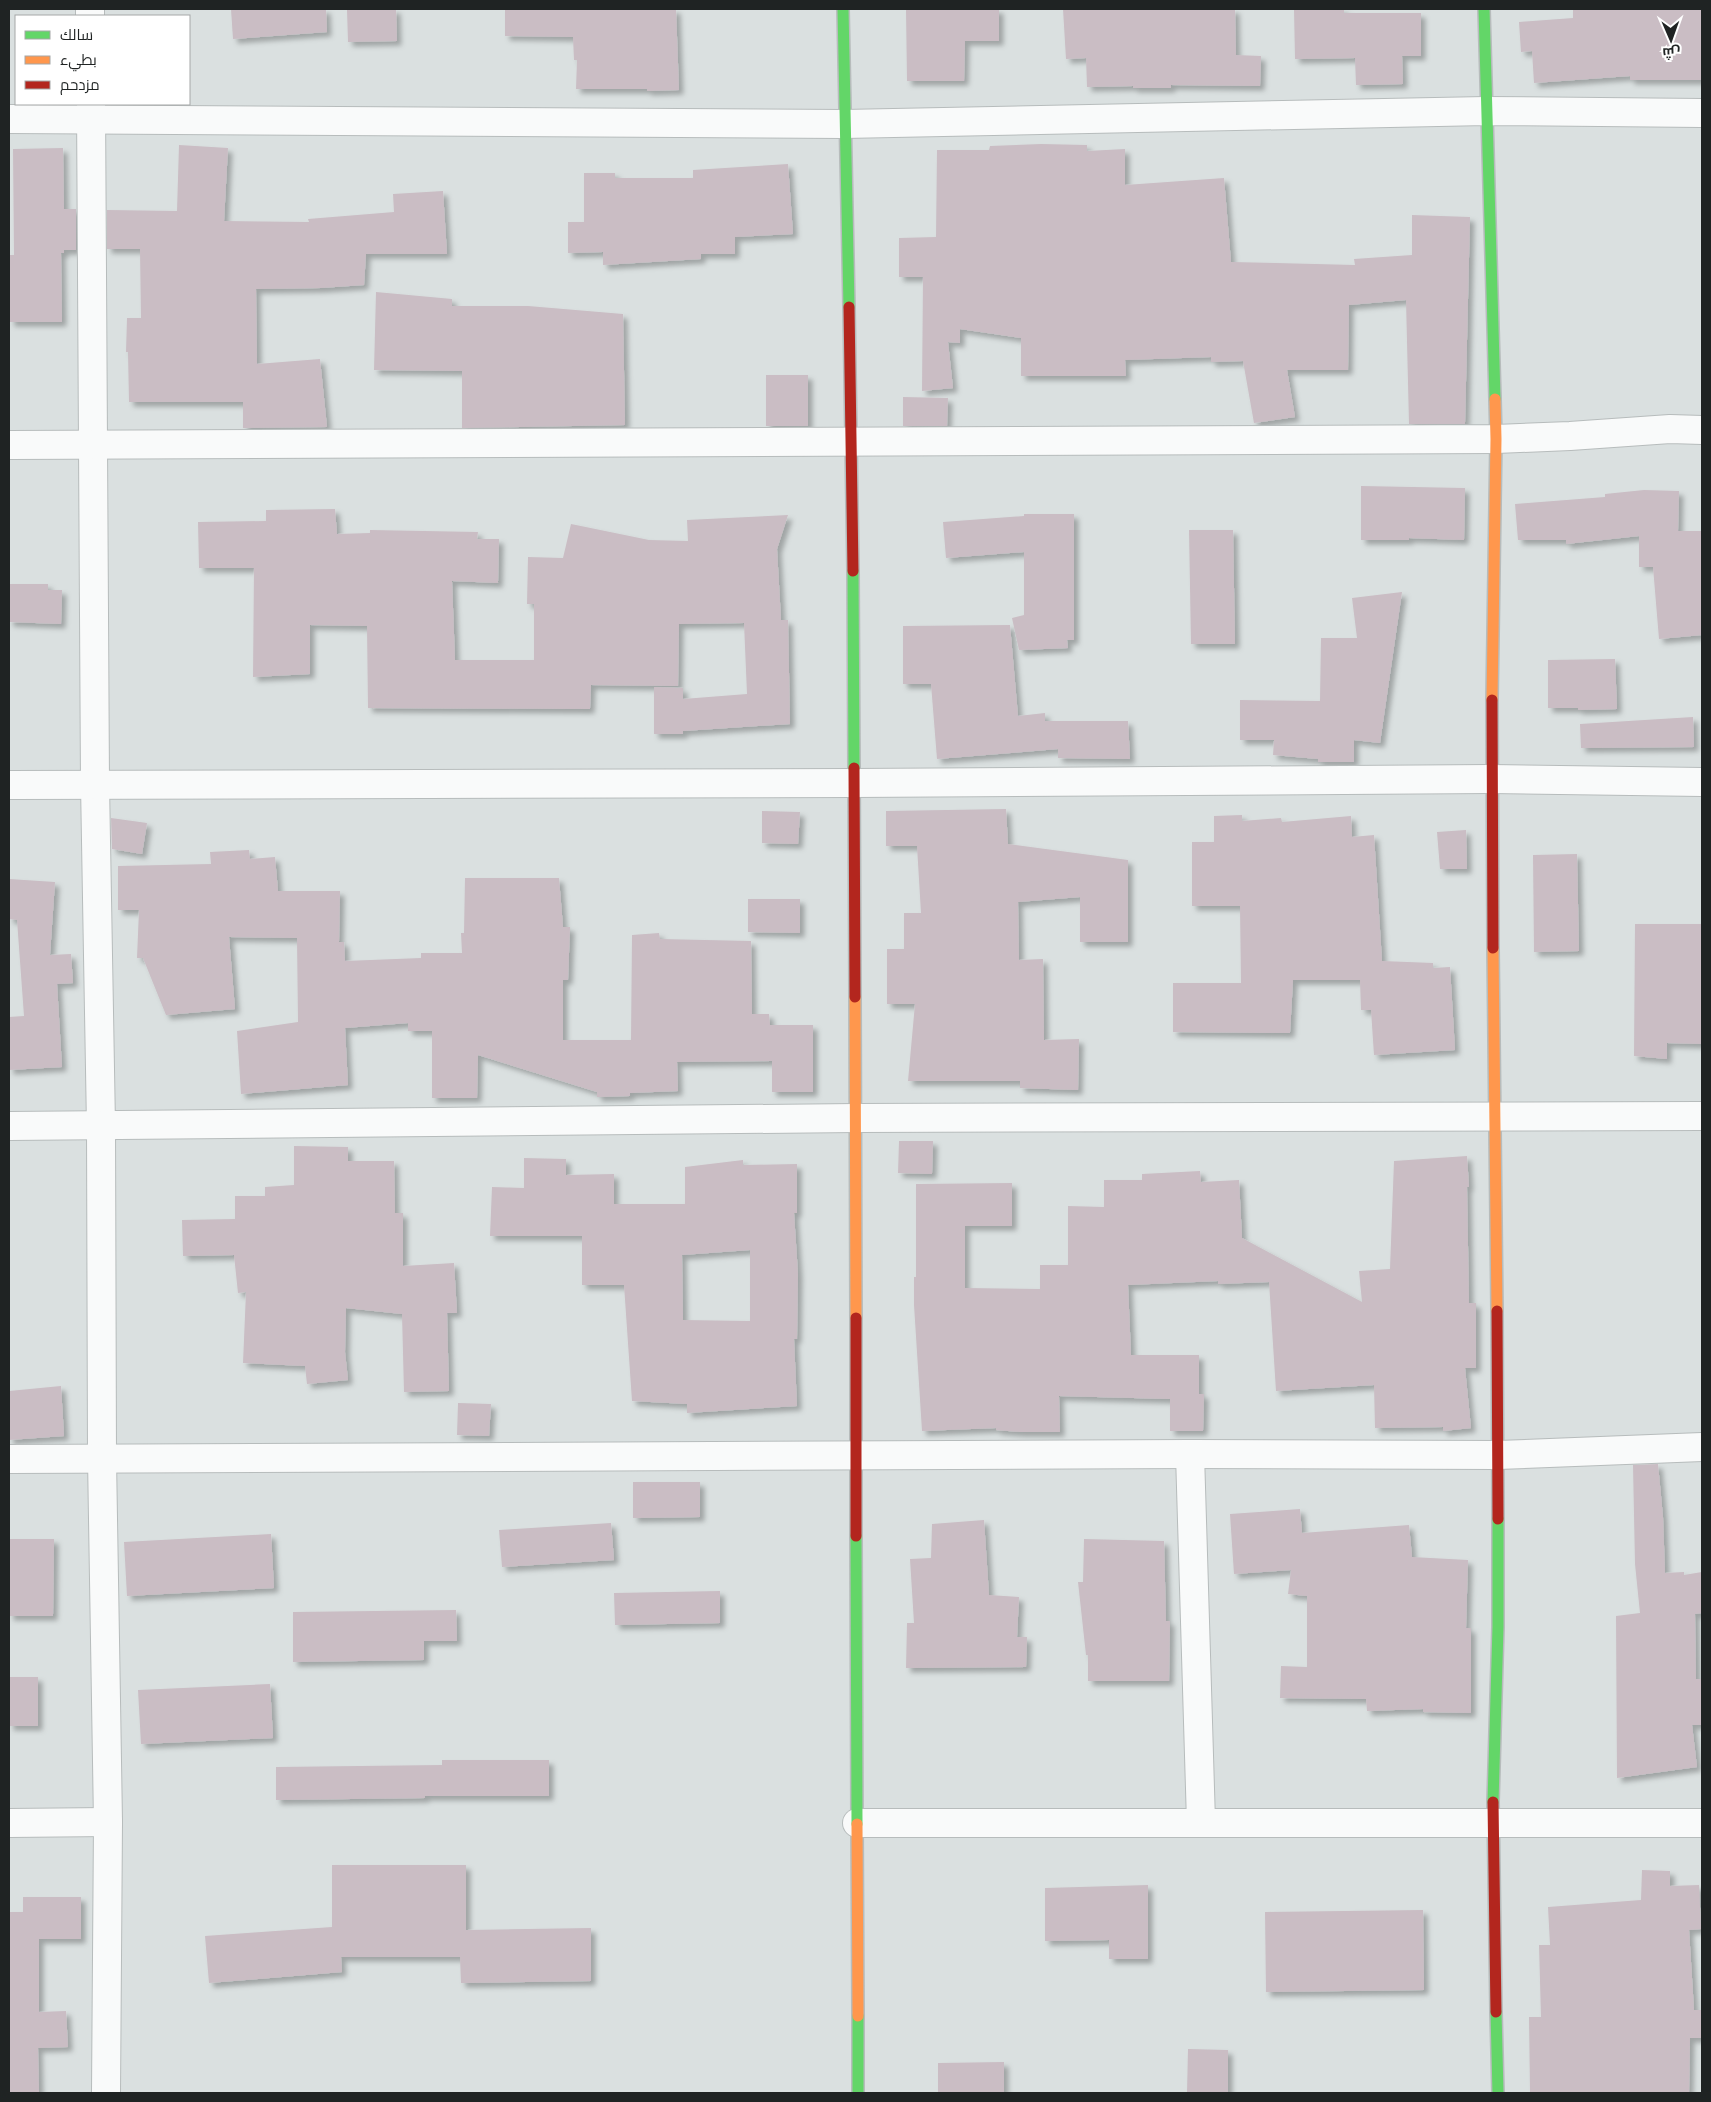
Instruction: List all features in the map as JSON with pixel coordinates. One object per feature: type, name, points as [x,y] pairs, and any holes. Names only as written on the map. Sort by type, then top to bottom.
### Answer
[{"type":"street","points":[[843,9],[852,441],[856,1118],[855,1455],[858,2093]]},
{"type":"street","points":[[1484,9],[1496,439],[1491,779],[1498,1627],[1492,1822],[1498,2093]]},
{"type":"street","points":[[91,111],[95,784],[101,1126],[102,1458],[108,1822],[106,2093]]},
{"type":"street","points":[[9,119],[91,111],[844,124],[1486,111],[1702,112]]},
{"type":"street","points":[[9,445],[1496,439],[1670,429],[1702,430]]},
{"type":"street","points":[[9,785],[1491,779],[1702,782]]},
{"type":"street","points":[[9,1126],[856,1118],[1702,1116]]},
{"type":"street","points":[[9,1458],[1190,1454],[1498,1455],[1702,1448]]},
{"type":"street","points":[[1190,1454],[1201,1822]]},
{"type":"street","points":[[9,1823],[108,1822]]},
{"type":"street","points":[[856,1823],[1702,1823]]},
{"type":"building","points":[[231,9],[326,9],[327,32],[233,39]]},
{"type":"building","points":[[347,9],[396,9],[397,41],[348,42]]},
{"type":"building","points":[[505,9],[676,9],[679,90],[576,89],[577,60],[574,60],[573,37],[505,36]]},
{"type":"building","points":[[906,9],[999,9],[999,41],[965,41],[964,81],[907,81]]},
{"type":"building","points":[[1063,9],[1235,9],[1236,55],[1261,56],[1260,86],[1171,85],[1171,88],[1133,88],[1133,86],[1087,87],[1086,58],[1066,59]]},
{"type":"building","points":[[1294,9],[1344,9],[1344,13],[1421,13],[1421,56],[1402,56],[1403,84],[1356,85],[1355,58],[1295,59]]},
{"type":"building","points":[[1573,9],[1702,9],[1702,80],[1630,80],[1630,76],[1534,83],[1532,51],[1521,52],[1519,22],[1573,18]]},
{"type":"building","points":[[179,145],[228,148],[224,221],[309,222],[308,219],[394,212],[393,194],[443,191],[447,254],[366,254],[364,285],[256,289],[257,364],[320,359],[327,427],[243,428],[243,402],[129,402],[128,352],[126,352],[127,318],[141,318],[140,249],[107,249],[107,210],[177,211]]},
{"type":"building","points":[[1087,145],[1087,151],[1125,149],[1125,185],[1224,178],[1231,262],[1355,265],[1354,259],[1412,255],[1412,215],[1470,217],[1465,424],[1409,424],[1406,300],[1349,305],[1348,370],[1287,370],[1295,417],[1254,423],[1243,361],[1211,362],[1211,357],[1125,360],[1126,376],[1021,376],[1021,338],[960,329],[960,343],[948,342],[953,388],[922,391],[923,277],[899,277],[899,238],[936,237],[937,150],[989,150],[990,146]]},
{"type":"building","points":[[63,148],[64,209],[76,209],[76,250],[64,250],[64,253],[61,253],[62,322],[10,322],[9,255],[14,255],[13,149]]},
{"type":"building","points":[[788,164],[793,234],[735,237],[735,254],[701,254],[701,259],[603,265],[603,252],[568,253],[568,222],[584,222],[584,173],[615,173],[615,178],[693,178],[693,170]]},
{"type":"building","points":[[376,292],[452,299],[452,306],[528,306],[623,314],[625,425],[462,428],[462,371],[374,370]]},
{"type":"building","points":[[766,375],[808,375],[808,426],[766,426]]},
{"type":"building","points":[[903,397],[948,398],[947,426],[903,426]]},
{"type":"building","points":[[1361,486],[1465,488],[1464,540],[1409,538],[1409,540],[1361,540]]},
{"type":"building","points":[[1644,490],[1679,491],[1678,531],[1702,531],[1702,635],[1659,639],[1653,567],[1639,567],[1639,536],[1566,544],[1566,540],[1518,540],[1515,504],[1605,497],[1605,494]]},
{"type":"building","points":[[335,509],[337,534],[370,533],[370,530],[478,532],[477,539],[499,539],[498,583],[452,581],[455,660],[534,660],[534,604],[527,604],[528,557],[563,558],[571,524],[649,540],[688,541],[687,520],[788,515],[777,549],[781,620],[788,620],[790,724],[683,731],[683,734],[654,734],[654,687],[683,688],[683,699],[747,694],[744,623],[679,624],[678,686],[591,685],[590,709],[368,708],[367,626],[310,625],[310,674],[253,677],[254,568],[199,568],[198,522],[266,521],[266,510]]},
{"type":"building","points":[[1024,514],[1074,514],[1074,640],[1067,640],[1068,648],[1019,650],[1012,618],[1024,615],[1024,552],[946,558],[943,522],[1024,516]]},
{"type":"building","points":[[1189,530],[1233,530],[1235,644],[1191,644]]},
{"type":"building","points":[[9,584],[48,584],[48,590],[62,590],[61,624],[9,622]]},
{"type":"building","points":[[1402,592],[1380,743],[1354,740],[1354,762],[1318,762],[1318,759],[1273,755],[1274,740],[1240,740],[1240,700],[1320,701],[1321,638],[1357,638],[1352,598]]},
{"type":"building","points":[[1010,625],[1018,716],[1045,713],[1045,721],[1128,721],[1130,759],[1058,758],[1058,749],[937,759],[931,684],[903,684],[903,626]]},
{"type":"building","points":[[1615,659],[1617,709],[1578,710],[1578,708],[1548,708],[1548,660]]},
{"type":"building","points":[[1693,717],[1694,747],[1581,748],[1580,724]]},
{"type":"building","points":[[1006,809],[1008,844],[1128,860],[1128,942],[1080,942],[1080,897],[1018,902],[1019,960],[1043,959],[1044,1040],[1079,1039],[1078,1090],[1020,1088],[1020,1081],[908,1081],[915,1004],[887,1004],[887,949],[904,949],[904,913],[921,913],[917,846],[886,846],[886,811]]},
{"type":"building","points":[[762,811],[800,812],[798,844],[762,843]]},
{"type":"building","points":[[1242,815],[1242,821],[1281,818],[1282,822],[1351,816],[1352,837],[1374,835],[1382,961],[1433,963],[1433,968],[1450,967],[1455,1050],[1374,1055],[1371,1010],[1361,1010],[1360,980],[1293,980],[1290,1033],[1173,1032],[1173,983],[1241,983],[1240,906],[1192,906],[1192,842],[1214,842],[1214,816]]},
{"type":"building","points":[[111,818],[147,823],[142,854],[112,849]]},
{"type":"building","points":[[1466,830],[1467,869],[1440,869],[1437,832]]},
{"type":"building","points":[[249,850],[250,859],[275,857],[278,891],[340,891],[339,942],[344,942],[345,961],[421,958],[421,953],[462,953],[461,933],[464,933],[465,878],[559,878],[563,927],[570,927],[568,980],[563,980],[563,1040],[631,1040],[632,935],[659,933],[660,939],[751,941],[752,1014],[769,1014],[770,1025],[813,1025],[813,1092],[772,1092],[772,1061],[677,1062],[678,1091],[630,1093],[630,1096],[597,1097],[597,1092],[478,1055],[477,1098],[432,1098],[432,1031],[408,1031],[408,1023],[345,1028],[348,1085],[241,1094],[237,1031],[298,1022],[297,938],[229,937],[235,1009],[166,1015],[143,958],[137,958],[139,910],[118,910],[118,866],[211,864],[210,852]]},
{"type":"building","points":[[1577,854],[1579,951],[1534,952],[1533,855]]},
{"type":"building","points":[[9,879],[55,882],[50,955],[71,954],[73,983],[57,984],[62,1067],[9,1070],[9,1017],[24,1016],[17,920],[9,919]]},
{"type":"building","points":[[748,899],[800,899],[800,933],[748,932]]},
{"type":"building","points":[[1635,924],[1702,924],[1702,1044],[1667,1043],[1667,1059],[1634,1056]]},
{"type":"building","points":[[899,1141],[933,1141],[932,1174],[898,1173]]},
{"type":"building","points":[[294,1146],[348,1147],[348,1161],[394,1161],[395,1213],[403,1213],[403,1266],[454,1263],[457,1313],[447,1313],[449,1391],[404,1392],[402,1314],[346,1308],[345,1352],[348,1380],[307,1384],[305,1366],[243,1363],[246,1292],[238,1293],[234,1255],[183,1256],[182,1220],[235,1219],[235,1196],[265,1196],[265,1187],[294,1185]]},
{"type":"building","points":[[1467,1156],[1469,1187],[1467,1187],[1469,1303],[1476,1303],[1476,1368],[1465,1368],[1471,1428],[1443,1431],[1443,1427],[1375,1428],[1374,1385],[1276,1391],[1269,1282],[1218,1284],[1218,1281],[1128,1285],[1131,1355],[1199,1355],[1199,1394],[1204,1394],[1203,1431],[1170,1431],[1170,1399],[1059,1396],[1060,1432],[1020,1432],[996,1430],[996,1428],[922,1431],[914,1305],[914,1277],[916,1277],[916,1184],[1012,1183],[1012,1226],[965,1226],[965,1288],[1040,1289],[1040,1265],[1068,1265],[1068,1206],[1104,1207],[1104,1180],[1142,1180],[1142,1174],[1200,1171],[1201,1182],[1239,1180],[1242,1238],[1362,1302],[1359,1271],[1390,1269],[1394,1161]]},
{"type":"building","points":[[524,1158],[566,1159],[566,1175],[614,1174],[614,1204],[685,1204],[685,1167],[743,1160],[743,1165],[797,1164],[797,1213],[794,1213],[798,1274],[797,1339],[794,1339],[797,1406],[687,1413],[687,1404],[632,1401],[624,1285],[582,1285],[582,1236],[490,1236],[492,1187],[524,1188]],"holes":[[[750,1250],[750,1321],[683,1320],[682,1255]]]},
{"type":"building","points":[[61,1386],[64,1436],[9,1440],[9,1391]]},
{"type":"building","points":[[458,1403],[491,1404],[489,1436],[457,1435]]},
{"type":"building","points":[[1658,1464],[1663,1517],[1665,1573],[1684,1572],[1684,1575],[1702,1572],[1702,1613],[1695,1614],[1696,1679],[1702,1679],[1702,1725],[1692,1725],[1697,1767],[1617,1778],[1616,1616],[1640,1613],[1635,1564],[1633,1465]]},
{"type":"building","points":[[633,1482],[700,1482],[700,1517],[633,1518]]},
{"type":"building","points":[[1300,1509],[1302,1533],[1409,1525],[1412,1557],[1468,1560],[1466,1628],[1471,1628],[1471,1713],[1423,1712],[1423,1709],[1367,1711],[1366,1699],[1280,1698],[1281,1666],[1307,1667],[1307,1596],[1288,1594],[1291,1570],[1234,1574],[1230,1514]]},
{"type":"building","points":[[984,1520],[989,1595],[1019,1597],[1017,1637],[1027,1637],[1026,1667],[906,1668],[907,1623],[914,1623],[910,1559],[931,1558],[932,1524]]},
{"type":"building","points":[[611,1523],[614,1560],[502,1567],[499,1530]]},
{"type":"building","points":[[271,1534],[274,1588],[127,1596],[124,1542]]},
{"type":"building","points":[[9,1539],[54,1539],[53,1616],[9,1616]]},
{"type":"building","points":[[1084,1539],[1164,1541],[1166,1621],[1170,1621],[1169,1681],[1088,1681],[1088,1655],[1086,1655],[1078,1582],[1083,1582]]},
{"type":"building","points":[[720,1591],[720,1623],[615,1625],[614,1593]]},
{"type":"building","points":[[456,1610],[457,1641],[424,1641],[424,1660],[293,1662],[293,1612]]},
{"type":"building","points":[[9,1677],[38,1677],[38,1726],[9,1726]]},
{"type":"building","points":[[270,1684],[273,1738],[141,1744],[138,1690]]},
{"type":"building","points":[[442,1760],[549,1760],[549,1796],[425,1796],[425,1798],[276,1800],[276,1767],[442,1765]]},
{"type":"building","points":[[332,1865],[466,1865],[466,1930],[591,1928],[591,1981],[461,1983],[460,1957],[341,1957],[342,1972],[209,1983],[205,1936],[332,1927]]},
{"type":"building","points":[[1642,1870],[1670,1871],[1670,1886],[1699,1885],[1701,1929],[1689,1930],[1694,2010],[1702,2010],[1702,2038],[1690,2038],[1689,2093],[1530,2093],[1529,2017],[1541,2017],[1539,1945],[1550,1945],[1548,1907],[1641,1900]]},
{"type":"building","points":[[1148,1885],[1148,1959],[1109,1959],[1109,1940],[1045,1941],[1045,1888]]},
{"type":"building","points":[[23,1897],[81,1897],[81,1939],[39,1939],[39,2012],[66,2011],[68,2047],[38,2048],[39,2092],[9,2093],[9,1912],[23,1912]]},
{"type":"building","points":[[1423,1910],[1424,1990],[1266,1992],[1265,1912]]},
{"type":"building","points":[[1188,2049],[1228,2050],[1228,2093],[1187,2093]]},
{"type":"building","points":[[1004,2062],[1004,2093],[938,2093],[938,2063]]},
{"type":"traffic: fast","points":[[843,9],[849,307]]},
{"type":"traffic: fast","points":[[1484,9],[1495,399]]},
{"type":"traffic: fast","points":[[853,571],[854,768]]},
{"type":"traffic: fast","points":[[1493,1802],[1498,1627],[1498,1519]]},
{"type":"traffic: fast","points":[[856,1536],[857,1824]]},
{"type":"traffic: fast","points":[[1496,2012],[1498,2093]]},
{"type":"traffic: fast","points":[[858,2016],[858,2093]]},
{"type":"traffic: slow","points":[[1492,700],[1495,399]]},
{"type":"traffic: slow","points":[[1493,948],[1497,1311]]},
{"type":"traffic: slow","points":[[855,997],[856,1318]]},
{"type":"traffic: slow","points":[[857,1824],[858,2016]]},
{"type":"traffic: jam","points":[[849,307],[853,571]]},
{"type":"traffic: jam","points":[[1492,700],[1493,948]]},
{"type":"traffic: jam","points":[[854,768],[855,997]]},
{"type":"traffic: jam","points":[[1497,1311],[1498,1519]]},
{"type":"traffic: jam","points":[[856,1318],[856,1536]]},
{"type":"traffic: jam","points":[[1493,1802],[1496,2012]]}]
